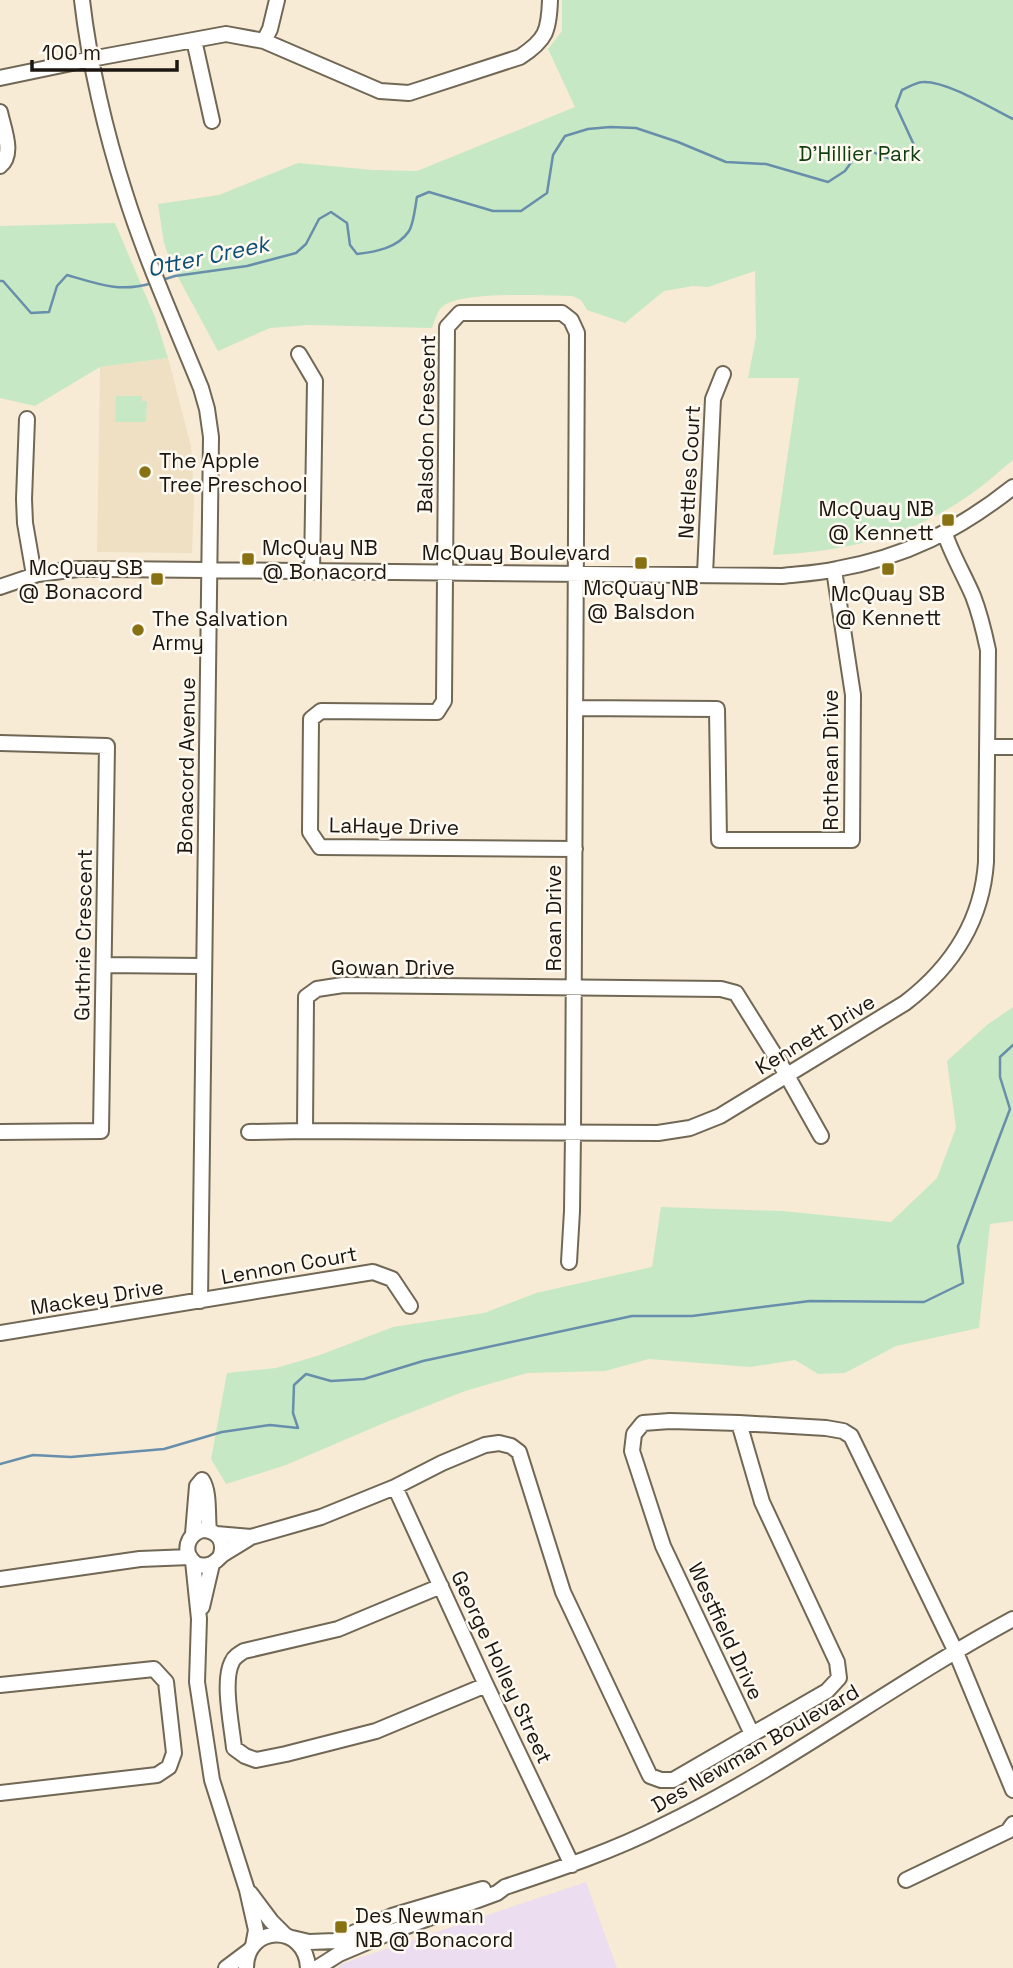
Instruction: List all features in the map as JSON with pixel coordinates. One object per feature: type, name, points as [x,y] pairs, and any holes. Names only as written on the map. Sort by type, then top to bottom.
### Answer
[{"type":"street","name":"Bonacord Avenue","points":[[82,0],[91,59],[125,193],[201,388],[211,436],[200,1301]]},
{"type":"street","points":[[264,41],[277,0]]},
{"type":"street","points":[[0,78],[226,34],[264,41],[380,91],[409,93],[520,57],[542,39],[549,20],[550,0]]},
{"type":"street","points":[[194,40],[212,121]]},
{"type":"street","points":[[0,112],[8,150],[6,162],[0,166]]},
{"type":"street","name":"Balsdon Crescent","points":[[445,573],[447,327],[460,313],[562,313],[571,320],[577,333],[576,573]]},
{"type":"street","points":[[299,354],[315,380],[312,572]]},
{"type":"street","name":"Nettles Court","points":[[705,575],[713,399],[723,374]]},
{"type":"street","points":[[27,419],[24,511],[34,575]]},
{"type":"street","name":"McQuay Boulevard","points":[[0,587],[34,575],[78,569],[782,576],[834,570],[892,555],[945,534],[1013,487]]},
{"type":"street","name":"Kennett Drive","points":[[249,1132],[658,1133],[690,1128],[720,1116],[787,1076],[905,1003],[927,986],[961,944],[984,886],[988,650],[982,620],[972,593],[945,534]]},
{"type":"street","name":"Rothean Drive","points":[[575,708],[717,709],[719,840],[852,840],[853,695],[834,570]]},
{"type":"street","name":"LaHaye Drive","points":[[445,573],[444,701],[437,712],[321,711],[310,719],[310,832],[320,847],[575,849]]},
{"type":"street","name":"Roan Drive","points":[[569,1262],[573,1133],[576,573]]},
{"type":"street","name":"Guthrie Crescent","points":[[0,743],[107,746],[101,1131],[0,1132]]},
{"type":"street","points":[[987,747],[1013,747]]},
{"type":"street","points":[[104,965],[203,967]]},
{"type":"street","name":"Gowan Drive","points":[[305,1131],[306,997],[317,989],[343,985],[574,988]]},
{"type":"street","points":[[574,988],[721,989],[736,993],[821,1136]]},
{"type":"street","name":"Lennon Court","points":[[200,1301],[373,1272],[392,1279],[411,1306]]},
{"type":"street","name":"Mackey Drive","points":[[0,1333],[200,1301]]},
{"type":"street","name":"Westfield Drive","points":[[213,1532],[251,1537],[321,1517],[395,1487],[485,1445],[499,1443],[511,1446],[519,1452],[523,1463],[563,1592],[650,1776],[673,1780],[752,1734],[663,1546],[632,1451],[634,1434],[643,1423],[670,1421],[843,1431],[855,1440],[955,1650],[1013,1790]]},
{"type":"street","points":[[739,1423],[762,1502],[837,1662],[839,1678],[827,1691],[752,1734]]},
{"type":"street","points":[[199,1619],[216,1560],[222,1552],[222,1542],[213,1532],[206,1515],[207,1487],[202,1480],[197,1486],[191,1549],[199,1619],[197,1682],[212,1780],[247,1890],[256,1930],[246,1968]]},
{"type":"street","name":"George Holley Street","points":[[395,1487],[572,1865]]},
{"type":"street","points":[[0,1579],[191,1549],[202,1530],[213,1532]]},
{"type":"street","points":[[191,1549],[202,1565],[216,1560],[251,1537]]},
{"type":"street","points":[[441,1586],[338,1629],[244,1651],[235,1657],[230,1665],[228,1684],[234,1748],[244,1756],[256,1760],[286,1754],[376,1731],[486,1685]]},
{"type":"street","name":"Des Newman Boulevard","points":[[288,1937],[309,1942],[335,1941],[392,1916],[572,1865],[664,1825],[779,1762],[955,1650],[1013,1619]]},
{"type":"street","points":[[0,1685],[154,1669],[166,1682],[174,1753],[169,1767],[157,1775],[0,1793]]},
{"type":"street","points":[[906,1880],[1008,1831],[1013,1824]]},
{"type":"street","name":"Des Newman Boulevard","points":[[317,1968],[339,1954],[497,1893],[505,1886]]},
{"type":"street","points":[[247,1890],[271,1921],[304,1950],[308,1968]]},
{"type":"street","points":[[226,1968],[260,1939],[270,1935],[288,1937]]},
{"type":"shaded area","name":"The Apple Tree Preschool","points":[[168,358],[191,446],[194,498],[192,553],[97,552],[100,367]]},
{"type":"shaded area","points":[[586,1882],[617,1968],[338,1968],[341,1964]]},
{"type":"green space","name":"D'Hillier Park","points":[[562,0],[1013,0],[1013,460],[969,496],[918,524],[872,541],[773,555],[799,378],[748,378],[756,337],[755,271],[708,287],[693,286],[664,291],[625,323],[587,310],[581,300],[572,296],[483,296],[450,302],[441,308],[432,328],[308,325],[270,328],[218,351],[172,266],[164,243],[158,204],[219,195],[298,163],[417,171],[575,107],[548,49],[562,31]]},
{"type":"green space","points":[[115,223],[155,317],[168,358],[100,367],[35,406],[0,398],[0,226]]},
{"type":"green space","points":[[116,396],[142,396],[142,401],[147,401],[146,422],[115,422]]},
{"type":"green space","points":[[1013,1007],[1013,1221],[990,1224],[979,1328],[896,1346],[845,1373],[818,1374],[795,1360],[750,1367],[649,1359],[605,1371],[527,1373],[465,1391],[286,1465],[226,1484],[211,1459],[227,1373],[276,1368],[320,1355],[393,1327],[484,1313],[536,1293],[652,1267],[661,1207],[783,1211],[891,1222],[937,1178],[956,1128],[947,1061],[987,1025]]},
{"type":"waterway","name":"Otter Creek","points":[[162,280],[247,266],[296,253],[306,244],[319,219],[331,212],[347,223],[350,245],[357,254],[386,248],[409,231],[417,197],[429,192],[493,211],[521,211],[547,193],[553,155],[565,136],[588,129],[636,128],[726,162],[766,164],[828,182],[845,171],[860,150],[896,160],[914,145],[896,106],[902,90],[918,83],[933,83],[956,90],[1013,119]]},
{"type":"waterway","name":"Otter Creek","points":[[0,281],[3,281],[31,313],[49,312],[57,286],[67,275],[119,287],[152,283]]},
{"type":"waterway","points":[[0,1464],[33,1455],[71,1457],[164,1449],[222,1432],[270,1425],[298,1428],[293,1413],[294,1385],[306,1374],[331,1381],[364,1379],[423,1361],[632,1316],[692,1316],[810,1301],[924,1302],[963,1283],[958,1246],[1010,1109],[1000,1077],[1000,1057],[1013,1045]]},
{"type":"place","name":"The Apple Tree Preschool","points":[[145,472]]},
{"type":"place","name":"McQuay NB @ Kennett","points":[[948,520]]},
{"type":"place","name":"McQuay NB @ Bonacord","points":[[248,559]]},
{"type":"place","name":"McQuay NB @ Balsdon","points":[[641,563]]},
{"type":"place","name":"McQuay SB @ Kennett","points":[[888,569]]},
{"type":"place","name":"McQuay SB @ Bonacord","points":[[157,579]]},
{"type":"place","name":"The Salvation Army","points":[[138,630]]},
{"type":"place","name":"Des Newman NB @ Bonacord","points":[[341,1927]]}]
